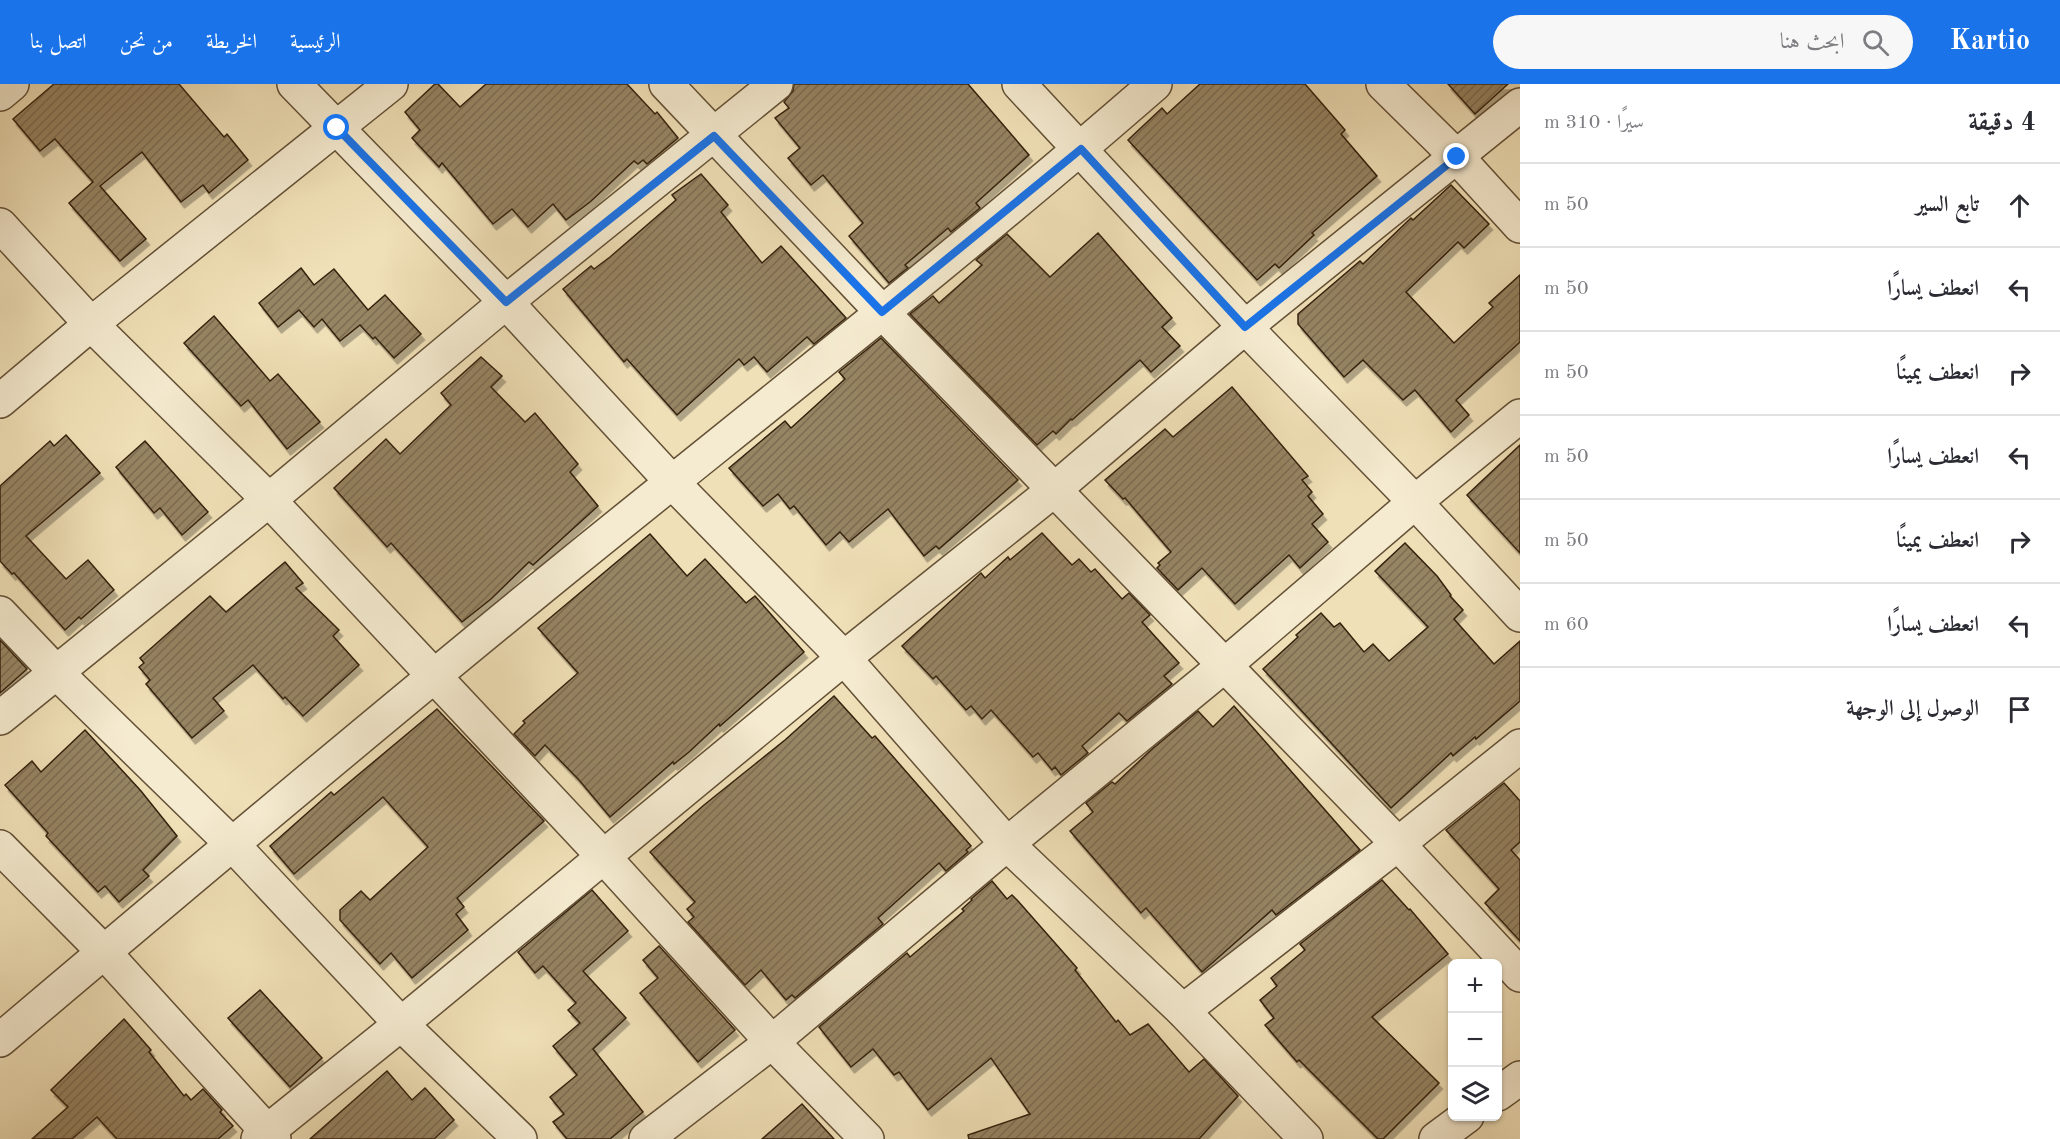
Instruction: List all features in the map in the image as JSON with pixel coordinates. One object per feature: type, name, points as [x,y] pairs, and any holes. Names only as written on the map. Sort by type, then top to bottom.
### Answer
[{"type":"street","points":[[0,94],[12,84]]},
{"type":"street","points":[[294,84],[506,302],[672,482],[844,658],[1007,844],[1183,1011],[1306,1139]]},
{"type":"street","points":[[0,401],[91,324],[391,84]]},
{"type":"street","points":[[666,84],[882,312],[1398,844],[1520,975]]},
{"type":"street","points":[[0,718],[269,500],[506,302],[776,84]]},
{"type":"street","points":[[1019,84],[1245,327],[1415,502],[1520,615]]},
{"type":"street","points":[[0,1040],[433,675],[882,312],[1081,149],[1155,84]]},
{"type":"street","points":[[1383,84],[1457,157],[1520,226]]},
{"type":"street","points":[[0,847],[104,952],[266,1136],[844,658],[1054,490],[1245,327],[1520,105]]},
{"type":"street","points":[[0,225],[91,324],[269,500],[603,856],[772,1042],[867,1139]]},
{"type":"street","points":[[646,1139],[772,1042],[1520,416]]},
{"type":"street","points":[[0,613],[56,672],[232,844],[401,1024],[520,1139]]},
{"type":"street","points":[[1183,1011],[1520,746]]},
{"type":"street","points":[[1502,1091],[1520,1078]]},
{"type":"street","points":[[1436,1139],[1460,1121]]},
{"type":"building","points":[[54,84],[179,84],[224,137],[227,134],[248,160],[209,193],[203,185],[181,202],[142,152],[100,186],[146,239],[120,261],[69,203],[93,182],[55,139],[40,151],[13,119]]},
{"type":"building","points":[[435,84],[438,84],[460,107],[486,84],[627,84],[655,114],[657,112],[678,138],[647,164],[643,160],[638,164],[634,161],[590,202],[566,220],[553,204],[528,227],[512,209],[493,224],[442,163],[439,167],[412,138],[420,130],[405,112]]},
{"type":"building","points":[[794,84],[968,84],[1029,155],[976,203],[980,208],[951,232],[948,228],[905,265],[908,268],[889,283],[849,236],[863,223],[823,175],[811,185],[788,158],[800,148],[775,118],[789,108],[784,102],[793,91]]},
{"type":"building","points":[[1200,84],[1305,84],[1345,130],[1341,134],[1377,176],[1312,233],[1314,235],[1279,268],[1275,264],[1257,280],[1128,140],[1162,108],[1167,114]]},
{"type":"building","points":[[1448,84],[1508,84],[1475,114]]},
{"type":"building","points":[[701,174],[728,205],[721,212],[762,263],[781,246],[846,318],[814,344],[807,337],[767,372],[754,357],[744,365],[739,359],[677,415],[627,359],[624,362],[563,289],[591,266],[594,269],[610,257],[676,200],[672,195]]},
{"type":"building","points":[[1451,185],[1489,224],[1464,248],[1458,242],[1406,292],[1454,343],[1493,307],[1489,303],[1520,275],[1520,342],[1456,400],[1469,415],[1451,432],[1415,390],[1403,400],[1363,360],[1344,377],[1298,324],[1298,314],[1360,261],[1363,264],[1411,218],[1413,220]]},
{"type":"building","points":[[1098,233],[1172,318],[1162,327],[1180,346],[1151,372],[1140,360],[1056,434],[1053,431],[1037,445],[910,314],[933,296],[939,303],[982,265],[976,260],[1007,234],[1050,277]]},
{"type":"building","points":[[301,268],[314,285],[334,269],[368,310],[385,295],[421,334],[394,358],[375,337],[373,339],[360,325],[340,341],[322,319],[314,327],[299,310],[278,327],[259,303]]},
{"type":"building","points":[[214,316],[270,381],[278,374],[320,422],[287,449],[248,400],[241,406],[184,343]]},
{"type":"building","points":[[881,338],[1018,480],[939,549],[936,546],[924,556],[888,509],[849,542],[840,532],[826,545],[794,506],[790,509],[778,494],[763,506],[729,468],[785,421],[791,428],[845,379],[839,372]]},
{"type":"building","points":[[481,357],[502,376],[491,387],[525,422],[535,413],[578,464],[570,472],[598,506],[533,565],[529,562],[491,599],[462,622],[391,543],[387,547],[334,488],[386,439],[400,454],[451,405],[441,393]]},
{"type":"building","points":[[1232,387],[1308,476],[1302,480],[1312,492],[1308,496],[1323,514],[1312,524],[1328,542],[1300,568],[1289,555],[1235,604],[1202,568],[1178,590],[1157,568],[1160,565],[1158,563],[1171,552],[1125,498],[1123,499],[1105,480],[1165,429],[1173,437]]},
{"type":"building","points":[[66,435],[100,473],[26,536],[66,579],[88,560],[114,590],[65,630],[14,573],[12,574],[0,561],[0,486],[50,441],[54,446]]},
{"type":"building","points":[[145,441],[208,512],[182,535],[160,508],[154,513],[116,467]]},
{"type":"building","points":[[1520,445],[1520,553],[1467,495]]},
{"type":"building","points":[[1042,533],[1072,565],[1079,559],[1091,572],[1095,569],[1122,599],[1129,593],[1150,615],[1142,622],[1179,663],[1164,676],[1172,684],[1127,721],[1119,713],[1082,746],[1088,753],[1061,775],[1055,767],[1052,770],[1038,753],[1033,757],[991,710],[982,719],[971,706],[966,710],[936,676],[933,679],[902,646],[981,573],[985,578],[1008,557],[1010,560]]},
{"type":"building","points":[[650,534],[687,576],[705,559],[746,603],[755,596],[804,652],[720,726],[719,724],[689,752],[674,764],[673,762],[610,817],[545,745],[535,756],[514,734],[525,723],[523,721],[578,673],[538,628]]},
{"type":"building","points":[[1405,543],[1437,576],[1450,596],[1463,610],[1454,619],[1494,664],[1520,641],[1520,701],[1476,739],[1475,737],[1453,756],[1451,753],[1391,808],[1263,669],[1321,613],[1334,627],[1340,623],[1364,652],[1373,644],[1389,661],[1428,627],[1375,571]]},
{"type":"building","points":[[285,562],[303,583],[296,588],[339,630],[333,636],[359,665],[303,716],[285,697],[283,699],[253,665],[213,698],[224,711],[192,738],[146,684],[150,680],[139,667],[144,663],[140,658],[210,596],[226,612]]},
{"type":"building","points":[[0,640],[27,669],[0,693]]},
{"type":"building","points":[[834,696],[872,738],[875,736],[971,846],[966,850],[968,852],[946,871],[939,863],[878,918],[883,924],[795,998],[792,995],[786,1000],[761,970],[745,985],[688,922],[694,917],[687,909],[695,902],[650,852],[785,740]]},
{"type":"building","points":[[1234,706],[1360,850],[1276,915],[1272,910],[1202,972],[1146,908],[1141,913],[1070,831],[1093,812],[1086,803],[1112,782],[1115,784],[1198,711],[1213,727]]},
{"type":"building","points":[[437,709],[544,821],[457,898],[464,907],[456,914],[468,930],[412,978],[391,953],[380,964],[340,920],[340,910],[361,891],[370,900],[428,847],[383,797],[294,874],[270,846],[331,792],[334,795]]},
{"type":"building","points":[[85,730],[141,791],[177,836],[143,870],[149,876],[119,902],[105,886],[98,892],[46,836],[48,833],[5,785],[32,761],[41,772]]},
{"type":"building","points":[[1504,783],[1520,801],[1520,842],[1511,850],[1520,860],[1520,941],[1485,903],[1499,889],[1446,830]]},
{"type":"building","points":[[1382,880],[1448,954],[1372,1017],[1439,1083],[1383,1139],[1378,1139],[1299,1060],[1297,1062],[1265,1025],[1274,1018],[1260,1000],[1277,986],[1271,978],[1305,950],[1300,944]]},
{"type":"building","points":[[992,881],[1007,899],[1012,895],[1018,901],[1077,968],[1075,970],[1116,1022],[1118,1020],[1130,1035],[1148,1024],[1189,1072],[1204,1059],[1238,1096],[1199,1139],[969,1139],[968,1135],[1030,1114],[991,1058],[928,1110],[899,1072],[894,1075],[873,1049],[851,1067],[819,1027],[907,953],[910,957],[964,911],[962,909],[971,899]]},
{"type":"building","points":[[592,890],[628,931],[583,971],[626,1018],[593,1049],[643,1112],[610,1139],[567,1139],[553,1122],[564,1114],[550,1097],[577,1075],[553,1046],[580,1023],[568,1010],[576,1003],[543,966],[535,973],[518,952]]},
{"type":"building","points":[[659,946],[735,1030],[698,1062],[640,993],[658,978],[643,960]]},
{"type":"building","points":[[260,990],[322,1058],[290,1087],[228,1018]]},
{"type":"building","points":[[124,1019],[151,1050],[149,1052],[184,1096],[186,1094],[191,1100],[203,1089],[233,1126],[218,1139],[117,1139],[97,1117],[72,1139],[32,1139],[68,1107],[51,1090]]},
{"type":"building","points":[[387,1071],[412,1100],[425,1088],[454,1120],[434,1139],[310,1139]]},
{"type":"building","points":[[802,1104],[834,1139],[762,1139]]},
{"type":"route","points":[[337,128],[506,302],[714,136],[882,312],[1081,149],[1245,327],[1457,157]]}]
